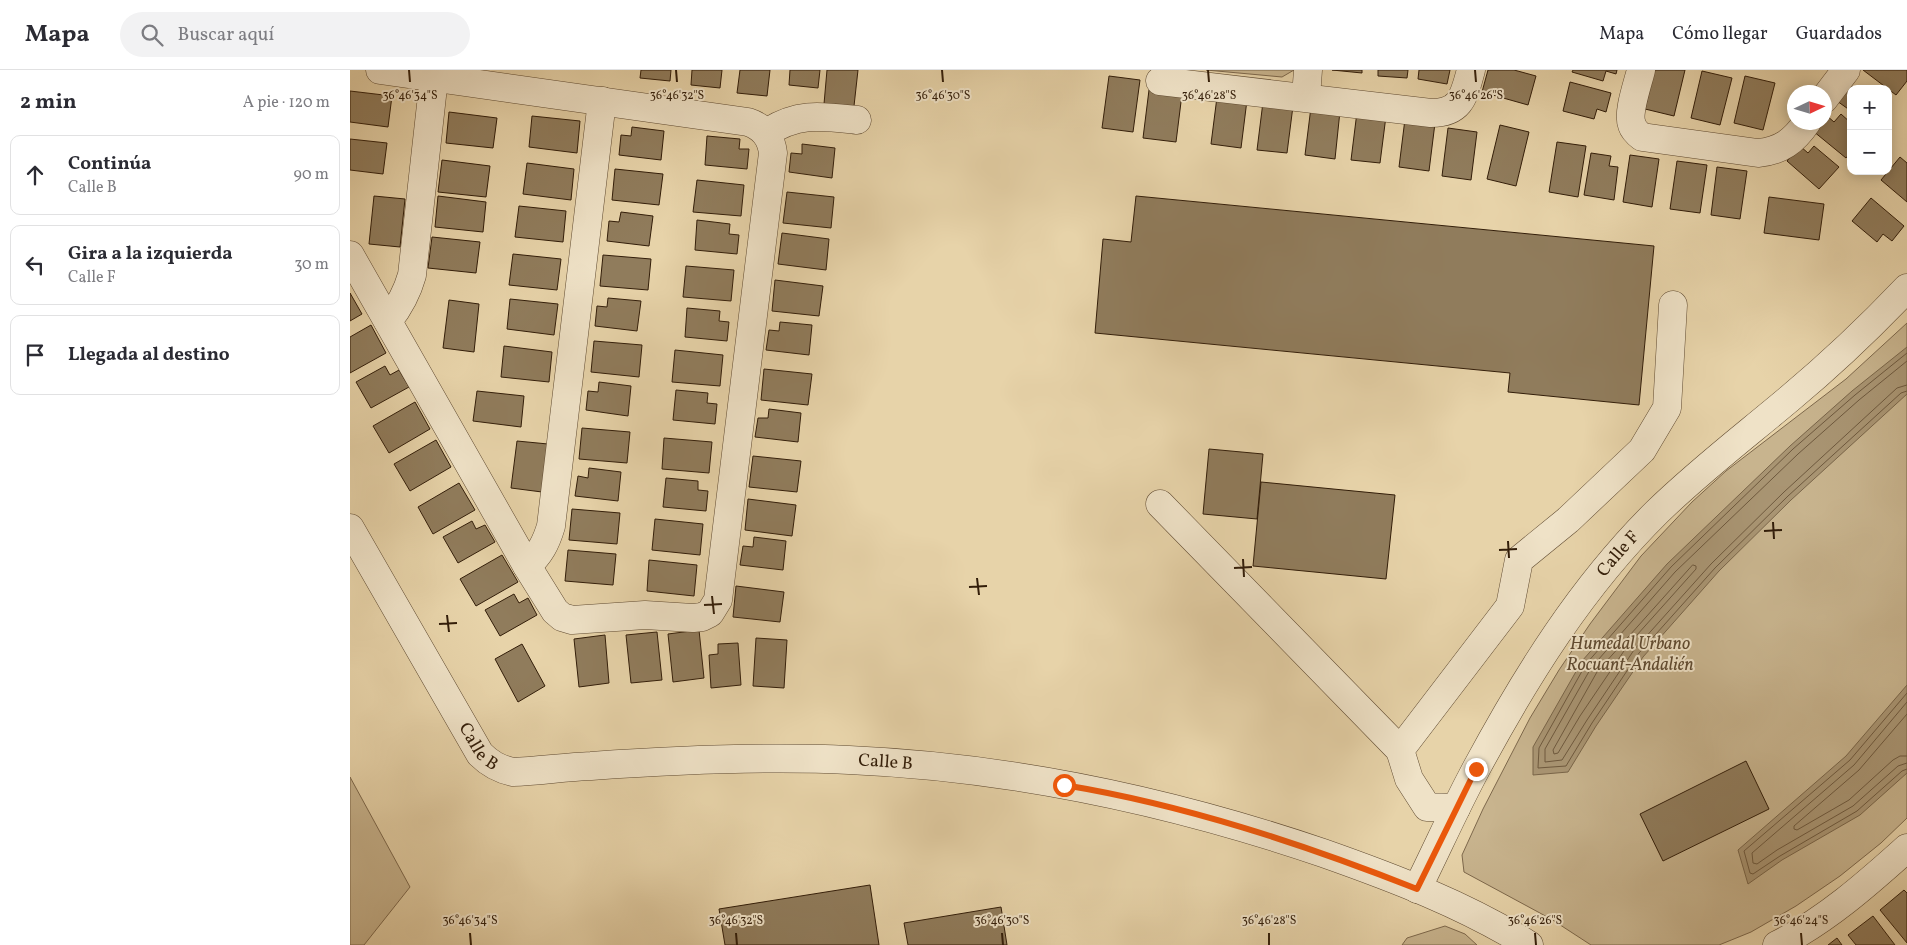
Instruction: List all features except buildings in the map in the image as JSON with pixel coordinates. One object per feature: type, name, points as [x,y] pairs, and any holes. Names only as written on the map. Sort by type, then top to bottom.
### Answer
[{"type":"street","points":[[350,255],[526,566],[555,612],[562,617],[572,620],[645,615],[693,618],[702,617],[710,613],[715,607],[720,590],[773,153],[770,139],[766,133],[748,122],[380,70]]},
{"type":"street","points":[[1306,97],[1308,70]]},
{"type":"street","points":[[1160,80],[1443,113],[1461,101],[1471,70]]},
{"type":"street","points":[[1641,70],[1631,115],[1631,124],[1642,138],[1758,153],[1768,152],[1789,144],[1800,130]]},
{"type":"street","points":[[1832,88],[1846,70]]},
{"type":"street","points":[[388,321],[399,308],[407,292],[412,275],[434,78]]},
{"type":"street","points":[[526,566],[540,552],[547,540],[551,526],[602,101]]},
{"type":"street","points":[[766,133],[784,122],[804,117],[824,116],[857,120]]},
{"type":"street","name":"Calle F","points":[[1417,889],[1456,808],[1498,730],[1555,635],[1591,586],[1657,512],[1686,485],[1834,360],[1907,288]]},
{"type":"street","points":[[1400,750],[1510,606],[1519,560],[1568,520],[1642,450],[1668,408],[1673,305]]},
{"type":"street","points":[[1160,504],[1400,750],[1409,779],[1427,806],[1456,808]]},
{"type":"street","name":"Calle B","points":[[350,528],[480,754],[489,763],[500,769],[526,772],[678,760],[769,758],[849,760],[929,766],[1006,775],[1082,788],[1150,803],[1218,820],[1285,840],[1352,863],[1417,889],[1492,923],[1529,945]]},
{"type":"street","points":[[1780,944],[1817,921],[1851,896],[1907,848]]},
{"type":"green space","points":[[1206,70],[1294,70],[1282,77]]},
{"type":"green space","points":[[1907,323],[1907,818],[1881,843],[1840,876],[1796,906],[1751,932],[1719,945],[1591,945],[1551,919],[1464,872],[1462,855],[1483,809],[1530,718],[1590,624],[1641,556],[1692,502],[1726,471],[1846,379]]},
{"type":"green space","points":[[350,777],[410,887],[364,945],[350,945]]},
{"type":"green space","points":[[1445,926],[1465,934],[1477,945],[1402,945],[1407,938]]},
{"type":"water","name":"Humedal Urbano Rocuant-Andalién","points":[[1907,347],[1907,394],[1791,500],[1719,571],[1643,657],[1596,726],[1568,772],[1533,775],[1533,747],[1582,661],[1667,564],[1790,446],[1852,391]]},
{"type":"water","points":[[1907,685],[1907,773],[1860,815],[1782,860],[1748,884],[1738,850],[1846,756]]},
{"type":"route","points":[[1064,785],[1150,803],[1218,820],[1352,863],[1417,889],[1476,769]]}]
